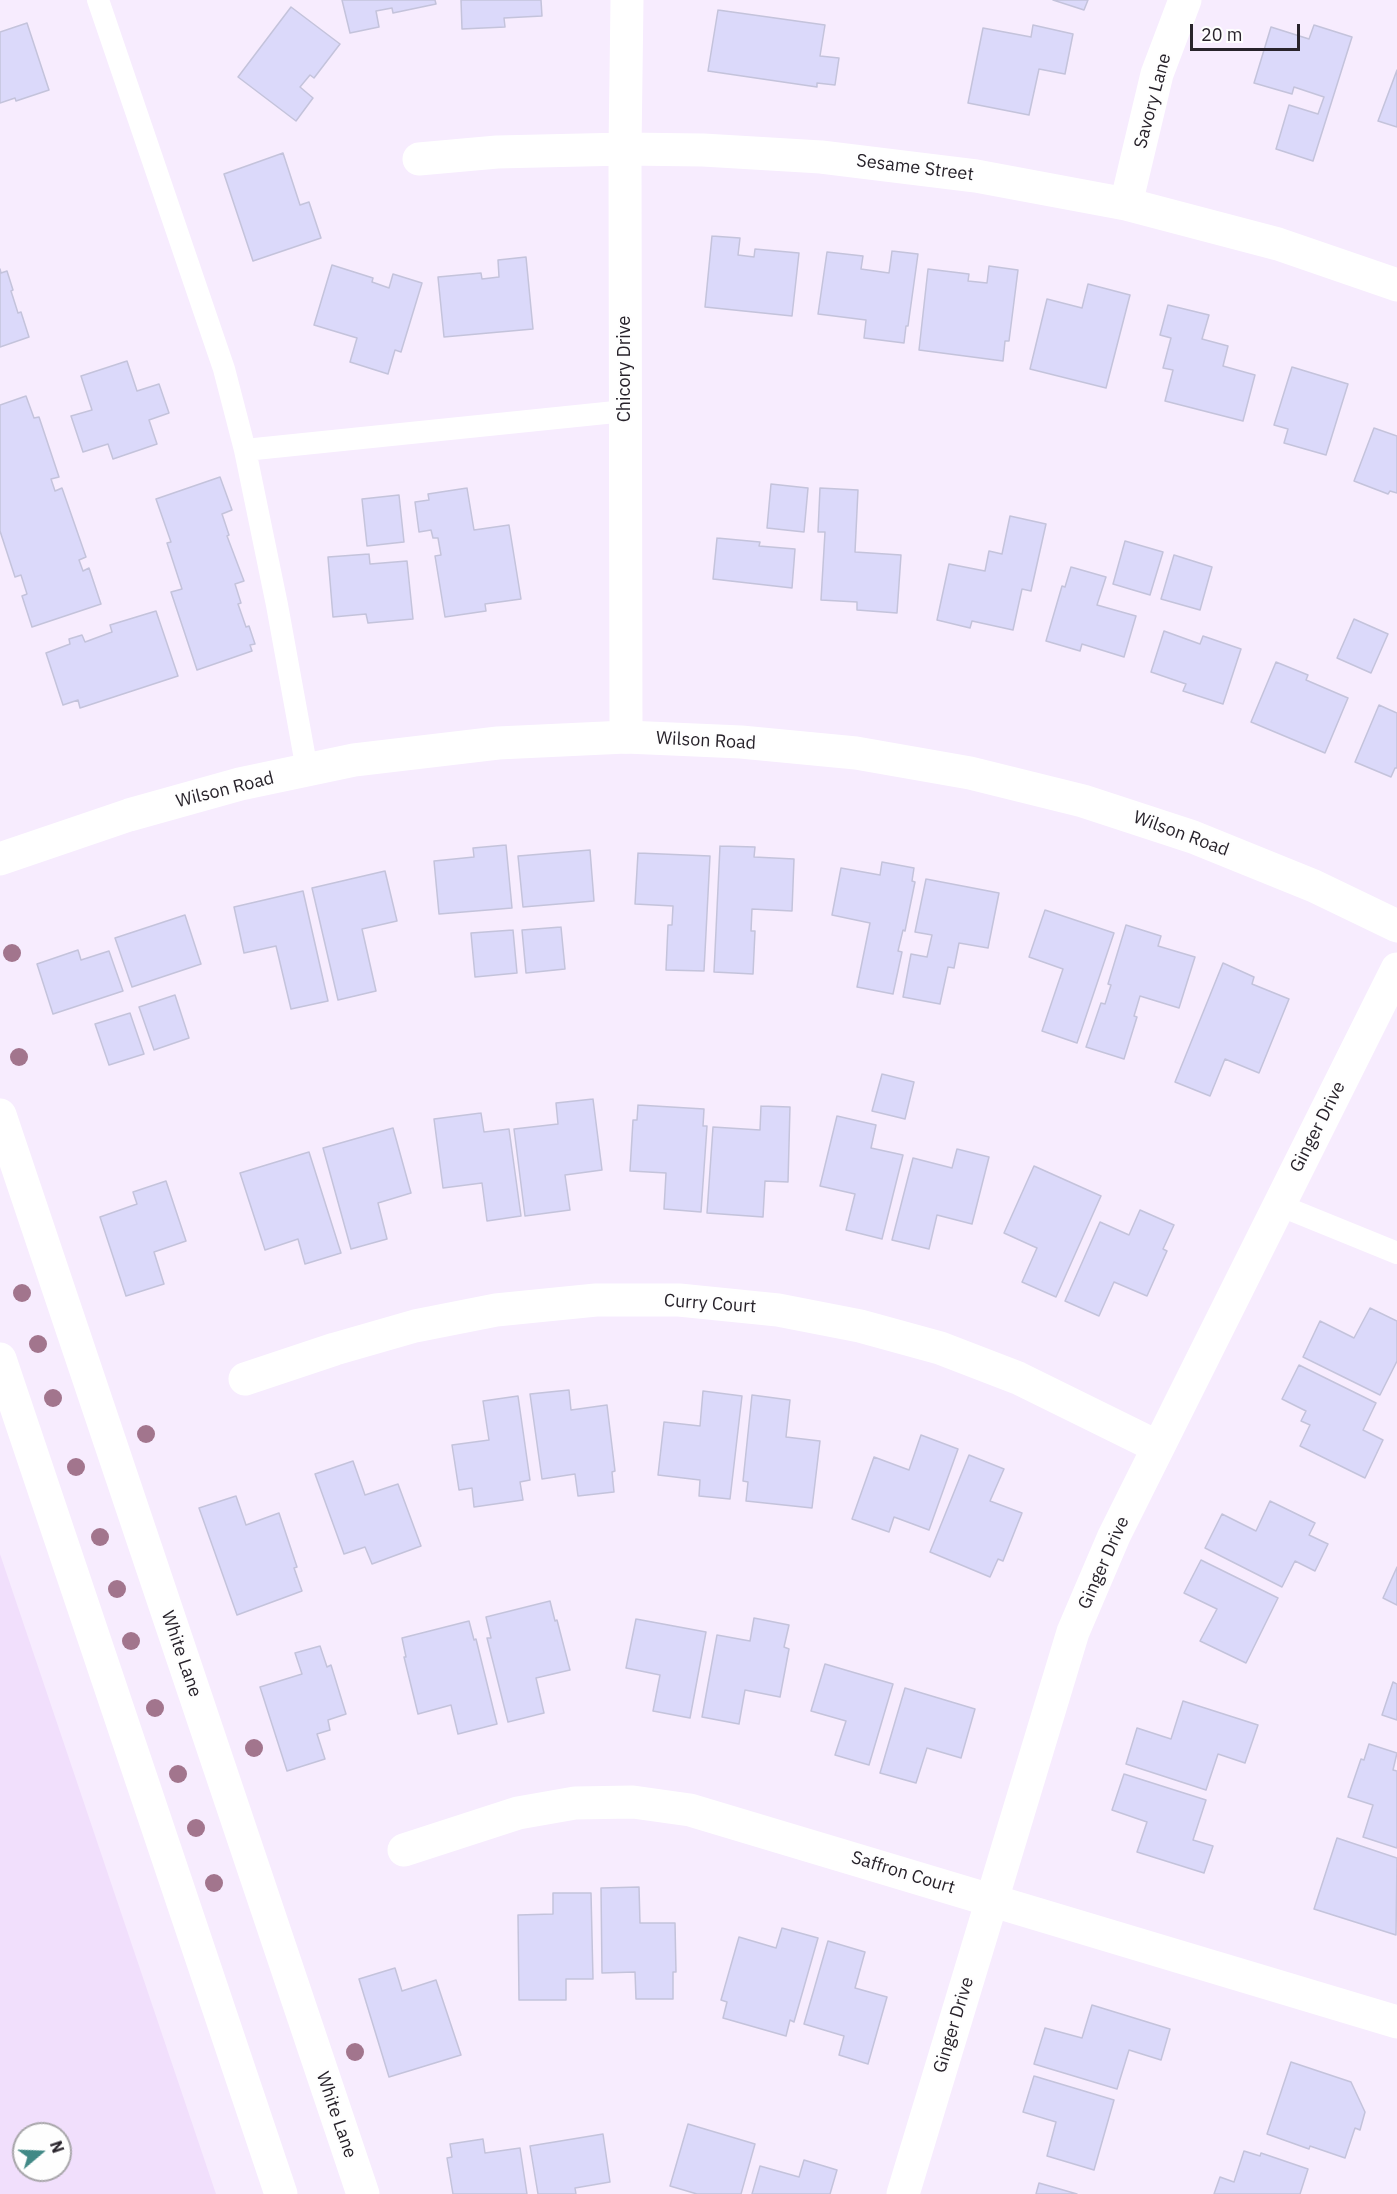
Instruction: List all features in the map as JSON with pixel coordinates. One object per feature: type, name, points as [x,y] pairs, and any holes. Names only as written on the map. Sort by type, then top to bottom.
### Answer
[{"type":"street","name":"Chicory Drive","points":[[626,737],[624,149],[627,0]]},
{"type":"street","name":"Savory Lane","points":[[1126,204],[1157,74],[1185,0]]},
{"type":"street","name":"Sesame Street","points":[[419,159],[497,152],[703,150],[821,157],[976,176],[1126,204],[1278,244],[1397,285]]},
{"type":"street","name":"Wilson Road","points":[[0,859],[129,815],[240,784],[354,760],[498,743],[626,737],[741,742],[856,753],[982,776],[1083,801],[1193,837],[1314,886],[1397,926]]},
{"type":"street","name":"Ginger Drive","points":[[903,2194],[1073,1632],[1114,1536],[1397,969]]},
{"type":"street","name":"White Lane","points":[[0,1115],[363,2194]]},
{"type":"street","name":"Curry Court","points":[[245,1379],[335,1349],[415,1326],[496,1310],[596,1300],[679,1300],[778,1310],[860,1326],[940,1348],[1018,1378],[1158,1447]]},
{"type":"street","points":[[0,1359],[280,2194]]},
{"type":"street","name":"Saffron Court","points":[[404,1850],[518,1813],[575,1803],[633,1802],[690,1810],[1397,2022]]},
{"type":"street","points":[[241,2077],[297,2194]]},
{"type":"lane","points":[[98,0],[224,369],[245,450],[277,605],[307,770]]},
{"type":"lane","points":[[245,450],[625,411]]},
{"type":"lane","points":[[1279,1205],[1397,1253]]},
{"type":"shaded area","points":[[0,1554],[216,2194],[0,2194]]},
{"type":"building","points":[[342,0],[435,0],[436,4],[393,13],[392,8],[376,11],[379,27],[350,33]]},
{"type":"building","points":[[461,0],[541,0],[542,16],[504,18],[505,27],[462,29]]},
{"type":"building","points":[[1053,0],[1088,0],[1084,10]]},
{"type":"building","points":[[291,7],[340,44],[314,78],[310,75],[300,87],[313,98],[296,121],[238,77]]},
{"type":"building","points":[[718,10],[825,25],[820,56],[839,58],[835,85],[817,83],[817,87],[708,71]]},
{"type":"building","points":[[27,23],[49,90],[16,101],[15,98],[0,103],[0,32]]},
{"type":"building","points":[[1033,25],[1073,34],[1065,74],[1039,69],[1029,115],[968,103],[983,28],[1031,37]]},
{"type":"building","points":[[1314,25],[1352,37],[1313,161],[1276,149],[1289,105],[1318,114],[1324,97],[1294,87],[1292,94],[1254,83],[1271,27],[1309,39]]},
{"type":"building","points":[[1397,70],[1397,127],[1378,121]]},
{"type":"building","points":[[283,153],[300,205],[309,202],[321,238],[253,261],[224,174]]},
{"type":"building","points":[[712,236],[740,238],[738,255],[754,257],[755,249],[799,253],[792,316],[705,307]]},
{"type":"building","points":[[892,251],[918,254],[904,343],[864,338],[866,320],[818,314],[827,252],[863,256],[861,269],[889,273]]},
{"type":"building","points":[[526,257],[533,329],[444,337],[438,277],[481,273],[482,279],[499,277],[498,260]]},
{"type":"building","points":[[332,265],[373,278],[372,282],[389,288],[393,274],[422,283],[401,352],[395,350],[388,374],[350,362],[357,338],[314,325]]},
{"type":"building","points":[[989,266],[1018,270],[1009,341],[1005,341],[1003,361],[919,350],[928,269],[969,274],[968,281],[987,283]]},
{"type":"building","points":[[0,269],[1,273],[7,271],[18,313],[21,312],[29,337],[0,347]]},
{"type":"building","points":[[1088,284],[1130,295],[1106,388],[1030,369],[1047,299],[1082,308]]},
{"type":"building","points":[[1168,305],[1209,315],[1202,339],[1228,346],[1223,366],[1255,375],[1243,421],[1165,401],[1173,370],[1163,368],[1171,338],[1160,335]]},
{"type":"building","points":[[127,361],[137,391],[159,384],[169,413],[149,420],[157,444],[113,459],[108,444],[83,452],[71,416],[92,410],[81,376]]},
{"type":"building","points":[[1292,367],[1348,384],[1326,455],[1284,443],[1288,429],[1274,425]]},
{"type":"building","points":[[26,396],[34,418],[39,417],[59,477],[51,479],[55,491],[62,488],[86,557],[79,560],[83,571],[89,568],[101,604],[32,627],[22,596],[27,594],[21,575],[15,577],[0,531],[0,405]]},
{"type":"building","points":[[1374,428],[1397,436],[1397,493],[1390,491],[1388,494],[1354,481]]},
{"type":"building","points":[[220,477],[232,510],[222,514],[229,535],[227,536],[244,581],[235,584],[241,603],[238,604],[255,644],[250,645],[252,651],[197,670],[171,592],[182,589],[167,543],[171,542],[156,499]]},
{"type":"building","points":[[771,484],[808,488],[804,532],[767,528]]},
{"type":"building","points":[[467,488],[474,530],[509,525],[521,599],[485,604],[486,611],[445,617],[435,556],[441,555],[438,538],[433,538],[431,530],[419,532],[415,502],[429,500],[428,494]]},
{"type":"building","points":[[820,488],[858,490],[855,552],[901,555],[897,613],[857,610],[857,602],[821,600],[825,532],[818,532]]},
{"type":"building","points":[[399,495],[404,542],[367,546],[362,499]]},
{"type":"building","points":[[1010,516],[1046,524],[1031,591],[1022,589],[1013,630],[972,621],[970,628],[937,620],[949,564],[985,571],[989,551],[1002,554]]},
{"type":"building","points":[[717,538],[760,542],[759,546],[795,549],[792,588],[713,579]]},
{"type":"building","points":[[1125,541],[1163,552],[1150,595],[1113,584]]},
{"type":"building","points":[[369,554],[370,564],[407,561],[413,619],[368,623],[366,614],[333,617],[328,557]]},
{"type":"building","points":[[1174,555],[1212,567],[1200,610],[1161,599]]},
{"type":"building","points":[[1071,567],[1106,577],[1097,605],[1136,616],[1124,657],[1082,644],[1080,651],[1046,641],[1062,586],[1065,587]]},
{"type":"building","points":[[156,611],[178,676],[80,708],[78,700],[63,705],[46,653],[70,644],[69,639],[82,635],[85,642],[112,632],[110,625]]},
{"type":"building","points":[[1354,619],[1388,634],[1371,673],[1337,658]]},
{"type":"building","points":[[1164,631],[1200,644],[1203,636],[1241,649],[1223,704],[1183,691],[1186,684],[1151,672]]},
{"type":"building","points":[[1276,662],[1308,675],[1306,680],[1348,698],[1325,753],[1251,722]]},
{"type":"building","points":[[1379,705],[1397,713],[1397,768],[1391,777],[1355,762]]},
{"type":"building","points":[[506,845],[512,908],[439,914],[434,861],[474,857],[473,848]]},
{"type":"building","points":[[720,846],[755,847],[754,857],[794,859],[792,911],[752,909],[751,931],[755,931],[753,974],[714,972]]},
{"type":"building","points":[[590,850],[594,901],[523,907],[518,856]]},
{"type":"building","points":[[638,853],[710,856],[704,971],[666,970],[668,925],[672,925],[673,906],[635,904]]},
{"type":"building","points":[[882,862],[914,868],[912,881],[915,882],[905,931],[903,930],[898,951],[902,952],[893,994],[857,987],[870,923],[832,915],[841,868],[880,875]]},
{"type":"building","points":[[385,871],[397,921],[362,929],[376,991],[338,1000],[312,888]]},
{"type":"building","points":[[926,879],[999,893],[988,948],[959,943],[954,968],[948,967],[940,1004],[903,997],[911,954],[927,957],[932,935],[915,932]]},
{"type":"building","points":[[303,891],[328,1001],[291,1009],[276,946],[244,953],[234,907]]},
{"type":"building","points":[[1045,910],[1114,933],[1077,1043],[1042,1031],[1063,969],[1029,957]]},
{"type":"building","points":[[185,915],[201,964],[132,987],[115,938]]},
{"type":"building","points":[[1126,925],[1161,936],[1158,946],[1195,957],[1179,1008],[1140,996],[1134,1016],[1137,1017],[1124,1059],[1086,1047],[1101,1003],[1105,1004],[1111,985],[1108,984]]},
{"type":"building","points":[[561,927],[565,969],[526,973],[522,930]]},
{"type":"building","points":[[513,930],[517,973],[475,977],[471,933]]},
{"type":"building","points":[[78,950],[81,960],[109,951],[123,991],[53,1014],[37,964]]},
{"type":"building","points":[[1223,963],[1254,977],[1252,984],[1289,999],[1259,1073],[1225,1059],[1210,1096],[1175,1082]]},
{"type":"building","points":[[175,995],[189,1038],[154,1050],[139,1007]]},
{"type":"building","points":[[130,1013],[144,1054],[109,1065],[95,1024]]},
{"type":"building","points":[[882,1074],[914,1082],[905,1119],[872,1111]]},
{"type":"building","points":[[593,1099],[602,1170],[565,1175],[570,1210],[525,1216],[514,1129],[558,1124],[556,1103]]},
{"type":"building","points":[[638,1105],[704,1109],[703,1126],[707,1126],[701,1212],[664,1209],[666,1173],[630,1171],[633,1120],[637,1120]]},
{"type":"building","points":[[761,1106],[790,1107],[788,1182],[765,1181],[763,1217],[707,1213],[713,1127],[760,1130]]},
{"type":"building","points":[[481,1113],[484,1132],[509,1129],[521,1216],[487,1221],[482,1183],[443,1188],[434,1119]]},
{"type":"building","points":[[837,1116],[876,1125],[871,1148],[903,1155],[882,1239],[846,1230],[855,1194],[820,1186]]},
{"type":"building","points":[[393,1128],[411,1193],[378,1203],[387,1239],[351,1249],[323,1148]]},
{"type":"building","points":[[957,1149],[989,1157],[972,1224],[937,1215],[929,1249],[892,1240],[913,1158],[952,1168]]},
{"type":"building","points":[[309,1152],[341,1253],[305,1264],[298,1239],[265,1250],[240,1173]]},
{"type":"building","points":[[1034,1166],[1101,1196],[1056,1297],[1022,1282],[1037,1248],[1004,1233]]},
{"type":"building","points":[[166,1181],[186,1241],[154,1252],[164,1284],[126,1296],[100,1217],[137,1204],[133,1192]]},
{"type":"building","points":[[1140,1210],[1174,1225],[1163,1249],[1167,1251],[1147,1296],[1114,1282],[1099,1316],[1065,1301],[1100,1222],[1129,1235]]},
{"type":"building","points":[[1370,1308],[1397,1321],[1397,1361],[1380,1395],[1303,1357],[1320,1321],[1354,1338]]},
{"type":"building","points":[[1299,1365],[1376,1403],[1363,1430],[1383,1440],[1365,1478],[1300,1446],[1310,1425],[1301,1421],[1306,1411],[1282,1399]]},
{"type":"building","points":[[569,1390],[571,1410],[607,1405],[615,1471],[612,1472],[614,1492],[578,1496],[575,1474],[542,1479],[530,1394]]},
{"type":"building","points":[[703,1391],[742,1396],[730,1499],[699,1496],[700,1480],[658,1475],[664,1422],[700,1426]]},
{"type":"building","points":[[752,1395],[790,1400],[786,1437],[820,1441],[812,1508],[746,1501],[748,1482],[743,1481]]},
{"type":"building","points":[[518,1396],[530,1480],[520,1482],[523,1500],[474,1507],[472,1488],[459,1490],[452,1445],[489,1440],[483,1401]]},
{"type":"building","points":[[921,1435],[958,1449],[929,1530],[894,1517],[889,1532],[852,1519],[874,1457],[909,1470]]},
{"type":"building","points":[[969,1455],[1004,1469],[990,1501],[1022,1513],[1003,1561],[998,1559],[990,1577],[930,1552]]},
{"type":"building","points":[[353,1461],[365,1495],[398,1484],[421,1546],[372,1564],[365,1547],[344,1554],[315,1474]]},
{"type":"building","points":[[236,1496],[246,1525],[279,1513],[297,1567],[294,1568],[302,1591],[237,1615],[199,1508]]},
{"type":"building","points":[[1270,1501],[1315,1523],[1309,1535],[1328,1544],[1315,1571],[1295,1561],[1282,1587],[1205,1548],[1222,1514],[1256,1531]]},
{"type":"building","points":[[1201,1560],[1278,1598],[1246,1663],[1200,1641],[1217,1609],[1184,1593]]},
{"type":"building","points":[[1397,1567],[1397,1605],[1383,1598]]},
{"type":"building","points":[[550,1601],[570,1670],[536,1678],[544,1713],[508,1722],[487,1638],[491,1638],[486,1617]]},
{"type":"building","points":[[754,1618],[789,1625],[784,1647],[789,1649],[780,1697],[745,1690],[739,1724],[702,1717],[717,1635],[750,1641]]},
{"type":"building","points":[[636,1619],[706,1632],[690,1718],[653,1711],[660,1675],[626,1668]]},
{"type":"building","points":[[469,1621],[474,1640],[476,1639],[497,1724],[458,1734],[451,1705],[418,1714],[404,1657],[406,1657],[402,1638]]},
{"type":"building","points":[[320,1646],[327,1667],[331,1665],[346,1714],[328,1720],[330,1730],[317,1734],[325,1759],[287,1771],[260,1687],[302,1674],[295,1653]]},
{"type":"building","points":[[825,1664],[893,1684],[869,1765],[835,1755],[846,1721],[811,1711]]},
{"type":"building","points":[[1393,1682],[1397,1684],[1397,1720],[1382,1715]]},
{"type":"building","points":[[905,1688],[975,1709],[961,1758],[927,1748],[916,1783],[880,1773]]},
{"type":"building","points":[[1183,1701],[1258,1725],[1245,1763],[1218,1754],[1206,1790],[1126,1764],[1137,1728],[1171,1739]]},
{"type":"building","points":[[1369,1744],[1397,1753],[1393,1770],[1397,1771],[1397,1848],[1363,1837],[1373,1805],[1348,1797],[1361,1759],[1364,1760]]},
{"type":"building","points":[[1124,1774],[1206,1800],[1193,1840],[1213,1846],[1204,1873],[1137,1852],[1147,1822],[1112,1810]]},
{"type":"building","points":[[1337,1838],[1397,1858],[1396,1935],[1314,1909]]},
{"type":"building","points":[[639,1887],[640,1923],[675,1923],[676,1972],[673,1972],[673,1999],[636,1999],[635,1972],[602,1973],[601,1888]]},
{"type":"building","points":[[553,1893],[591,1893],[593,1979],[566,1979],[566,2000],[519,2000],[518,1915],[553,1914]]},
{"type":"building","points":[[782,1928],[818,1938],[794,2022],[790,2020],[786,2036],[723,2018],[727,2002],[721,2000],[739,1937],[776,1948]]},
{"type":"building","points":[[828,1941],[865,1952],[855,1988],[887,1997],[868,2064],[839,2055],[844,2036],[804,2024]]},
{"type":"building","points":[[395,1968],[402,1991],[436,1980],[461,2055],[389,2077],[359,1979]]},
{"type":"building","points":[[1092,2005],[1170,2029],[1161,2060],[1129,2050],[1117,2089],[1034,2064],[1045,2028],[1082,2038]]},
{"type":"building","points":[[1291,2062],[1351,2082],[1365,2112],[1360,2130],[1355,2128],[1345,2158],[1310,2146],[1309,2149],[1267,2134]]},
{"type":"building","points":[[1034,2076],[1114,2100],[1094,2170],[1047,2156],[1056,2122],[1023,2112]]},
{"type":"building","points":[[688,2124],[755,2144],[741,2194],[697,2194],[670,2186]]},
{"type":"building","points":[[603,2134],[610,2182],[575,2188],[576,2194],[538,2194],[530,2146]]},
{"type":"building","points":[[483,2139],[485,2153],[520,2148],[527,2194],[453,2194],[447,2158],[452,2157],[450,2144]]},
{"type":"building","points":[[1244,2151],[1260,2156],[1261,2153],[1308,2169],[1300,2194],[1214,2194],[1220,2177],[1234,2182]]},
{"type":"building","points":[[804,2160],[837,2170],[830,2194],[752,2194],[760,2166],[799,2177]]},
{"type":"building","points":[[1039,2183],[1077,2194],[1036,2194]]}]
